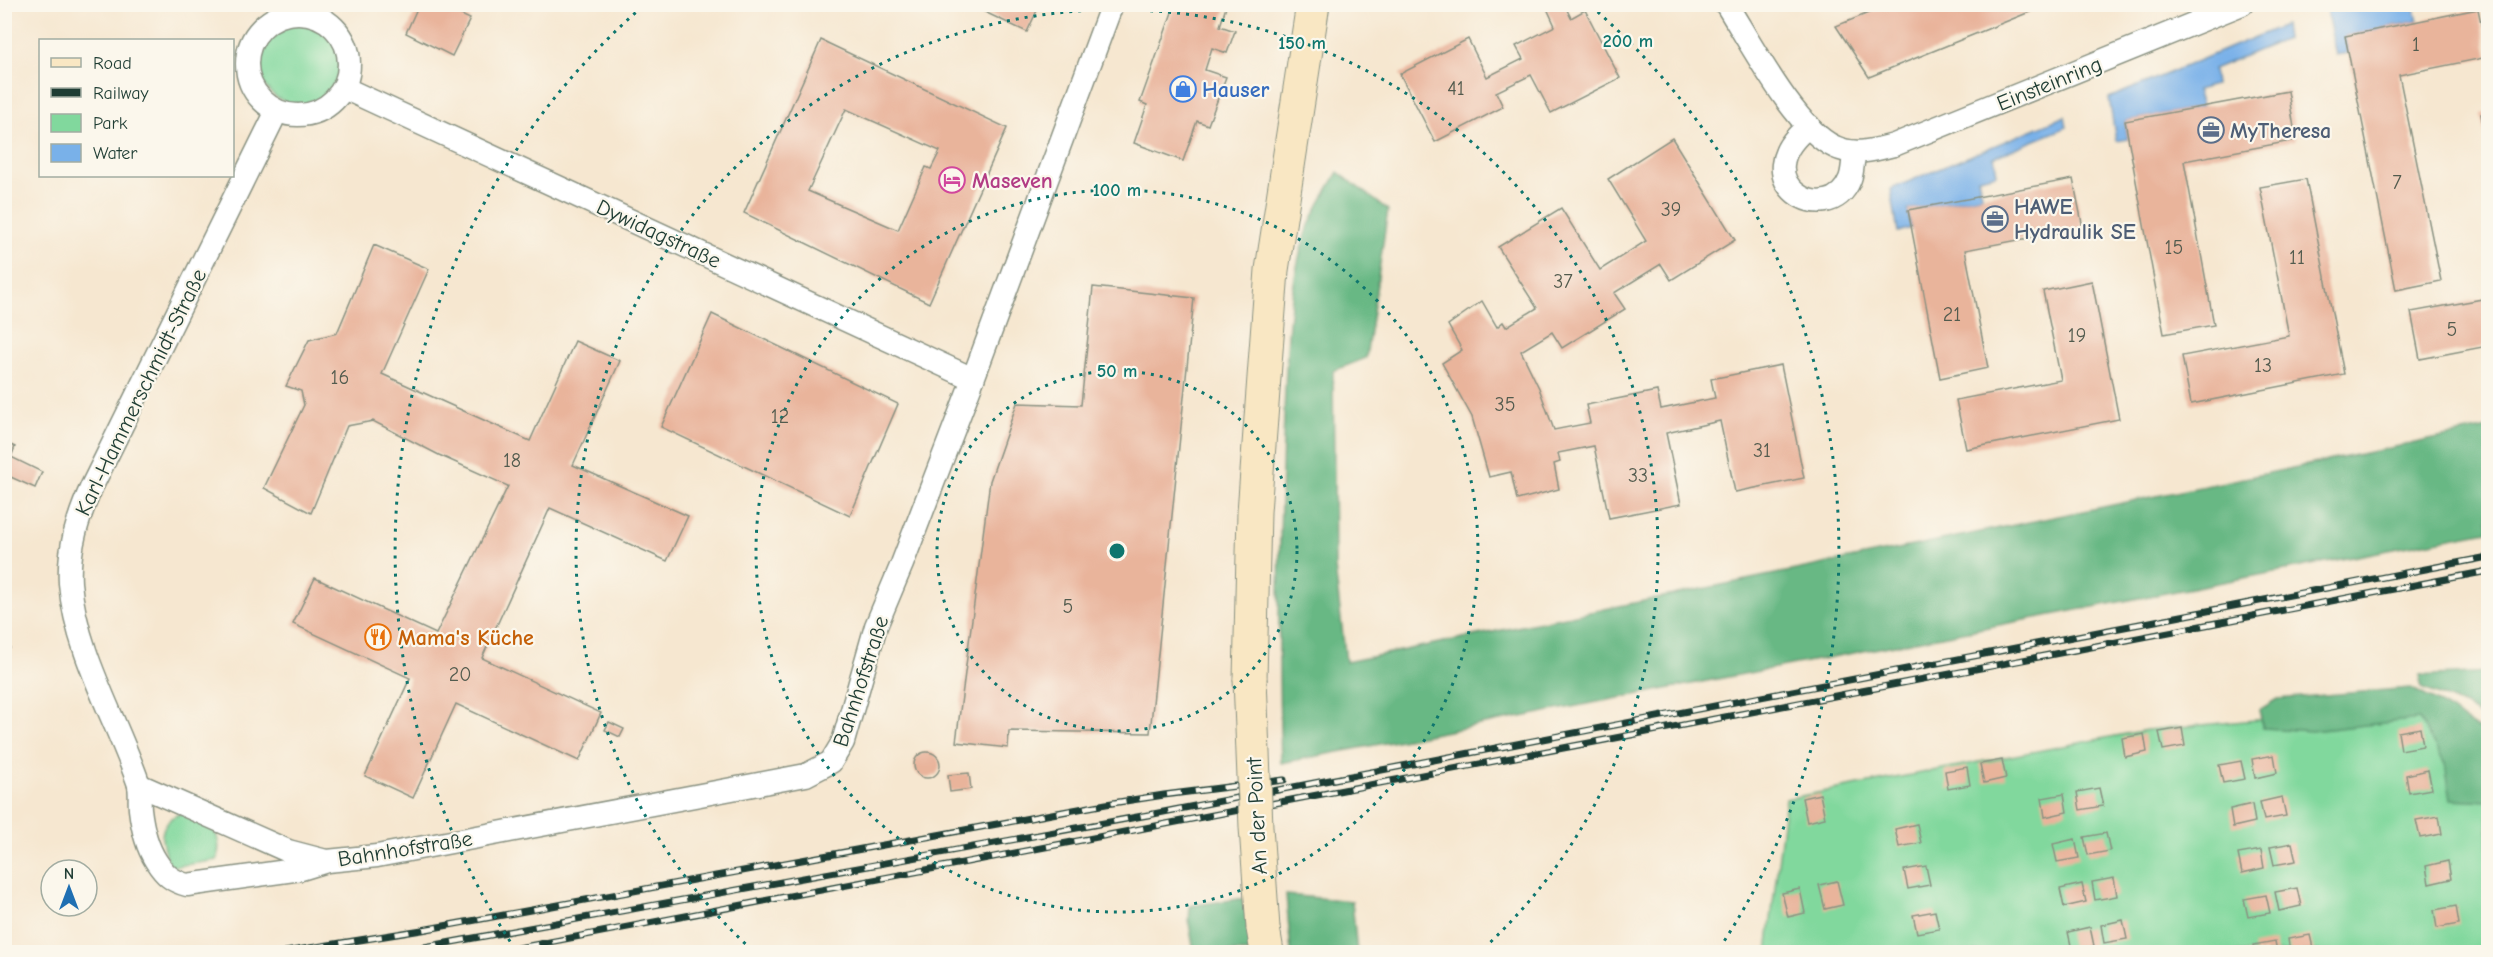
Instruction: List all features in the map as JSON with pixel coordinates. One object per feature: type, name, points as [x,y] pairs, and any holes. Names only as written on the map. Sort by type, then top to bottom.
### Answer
[{"type":"street","name":"Bahnhofstraße","points":[[172,881],[188,885],[301,869],[327,861],[377,856],[806,775],[831,762],[843,742],[876,626],[973,379],[1112,4]]},
{"type":"street","points":[[1726,4],[1785,97],[1809,126],[1836,148],[1854,152],[1850,179],[1839,194],[1822,201],[1804,200],[1789,188],[1782,171],[1782,162],[1790,145],[1809,126]]},
{"type":"street","name":"Einsteinring","points":[[1854,152],[1872,151],[1894,145],[2242,4]]},
{"type":"street","name":"An der Point","points":[[1265,940],[1255,815],[1250,680],[1254,512],[1272,270],[1313,6]]},
{"type":"street","points":[[311,9],[333,26],[342,36],[348,49],[349,75],[344,88],[335,101],[322,110],[308,115],[292,115],[277,111],[257,96],[251,85],[247,66],[249,48],[263,26],[273,19],[311,9]]},
{"type":"street","name":"Dywidagstraße","points":[[344,88],[973,379]]},
{"type":"street","name":"Karl-Hammerschmidt-Straße","points":[[172,881],[155,860],[146,836],[139,785],[88,658],[74,613],[70,580],[71,551],[78,518],[92,486],[277,111]]},
{"type":"street","points":[[139,785],[288,851],[327,861]]},
{"type":"green space","points":[[299,22],[315,25],[328,34],[337,47],[340,63],[337,79],[328,92],[315,101],[299,104],[283,101],[270,92],[261,79],[258,63],[261,47],[270,34],[283,25]]},
{"type":"green space","points":[[1338,172],[1388,210],[1366,358],[1333,371],[1335,567],[1346,662],[2488,428],[2488,531],[1281,763],[1280,547],[1289,321],[1301,248],[1314,214]]},
{"type":"green space","points":[[2488,672],[2488,723],[2465,706],[2422,688],[2419,676]]},
{"type":"green space","points":[[2411,688],[2439,703],[2488,736],[2488,801],[2451,799],[2445,764],[2419,719],[2312,731],[2263,728],[2259,710],[2277,699]]},
{"type":"green space","points":[[2418,705],[2488,760],[2488,952],[1767,952],[1786,799],[2147,730]]},
{"type":"green space","points":[[185,812],[213,829],[218,841],[217,860],[171,867],[164,850],[162,835],[168,821]]},
{"type":"green space","points":[[1286,895],[1352,901],[1357,952],[1291,952]]},
{"type":"green space","points":[[1245,898],[1252,952],[1194,952],[1189,923],[1190,906]]},
{"type":"water","points":[[2335,5],[2414,5],[2418,21],[2345,36],[2348,53],[2336,55],[2326,8]]},
{"type":"water","points":[[2284,25],[2286,39],[2213,69],[2215,85],[2197,90],[2202,107],[2125,121],[2128,139],[2116,141],[2109,98]]},
{"type":"water","points":[[2065,116],[2067,127],[1994,157],[1997,174],[1978,178],[1982,196],[1908,210],[1911,228],[1898,232],[1891,189]]},
{"type":"building","points":[[419,4],[438,4],[470,19],[452,56],[406,33]]},
{"type":"building","points":[[968,4],[1040,4],[1027,32]]},
{"type":"building","name":"Hauser","points":[[1175,4],[1227,4],[1220,26],[1235,31],[1227,53],[1212,48],[1205,70],[1226,77],[1208,125],[1197,121],[1183,161],[1134,143],[1147,105],[1140,102]]},
{"type":"building","points":[[1545,4],[1564,4],[1571,18],[1585,10],[1620,78],[1551,113],[1531,75],[1496,92],[1503,107],[1435,142],[1400,74],[1468,39],[1487,77],[1523,59],[1516,46],[1555,26]]},
{"type":"building","points":[[1891,4],[2047,5],[1869,77],[1836,26]]},
{"type":"building","points":[[2478,9],[2488,57],[2399,75],[2441,281],[2396,290],[2345,36]]},
{"type":"building","name":"Maseven","points":[[821,40],[1007,128],[929,303],[744,213]],"holes":[[[846,109],[940,151],[931,169],[926,167],[898,230],[808,191]]]},
{"type":"building","points":[[2288,91],[2296,140],[2184,161],[2214,325],[2164,334],[2125,121]]},
{"type":"building","points":[[2488,112],[2488,150],[2487,150],[2481,114]]},
{"type":"building","points":[[1672,138],[1735,240],[1671,280],[1661,264],[1614,293],[1625,309],[1562,348],[1552,332],[1521,351],[1539,388],[1554,430],[1590,423],[1586,405],[1657,391],[1661,409],[1715,398],[1711,379],[1781,365],[1804,478],[1735,492],[1720,421],[1666,433],[1681,504],[1609,518],[1594,446],[1558,453],[1560,462],[1554,464],[1559,489],[1517,500],[1511,472],[1489,477],[1472,417],[1442,363],[1462,350],[1448,325],[1482,301],[1497,327],[1503,322],[1506,327],[1537,308],[1498,247],[1561,208],[1600,270],[1646,241],[1608,179]]},
{"type":"building","points":[[2073,179],[2083,228],[1965,250],[1988,368],[1940,378],[1908,210]]},
{"type":"building","points":[[2306,179],[2344,374],[2191,404],[2182,356],[2289,336],[2260,187]]},
{"type":"building","points":[[374,245],[429,269],[382,374],[530,441],[575,341],[620,361],[573,465],[688,516],[667,561],[550,508],[482,658],[601,713],[579,761],[456,704],[413,798],[365,776],[410,678],[293,624],[315,578],[436,634],[508,486],[439,455],[373,421],[347,426],[311,513],[264,488],[304,405],[301,391],[286,386],[309,340],[337,333]]},
{"type":"building","points":[[2092,281],[2119,419],[1966,449],[1956,400],[2061,380],[2043,291]]},
{"type":"building","points":[[1093,287],[1194,298],[1150,733],[1009,731],[1008,748],[956,742],[990,481],[1017,403],[1081,405]]},
{"type":"building","points":[[2488,298],[2488,346],[2420,359],[2411,312]]},
{"type":"building","points":[[712,314],[898,404],[850,516],[661,427]]},
{"type":"building","points":[[4,442],[15,447],[11,457],[42,472],[35,488],[4,474]]},
{"type":"building","points":[[4,624],[10,648],[4,655]]},
{"type":"building","points":[[609,722],[624,729],[620,737],[605,730]]},
{"type":"building","points":[[2182,728],[2185,746],[2163,750],[2159,732]]},
{"type":"building","points":[[2420,728],[2423,746],[2401,750],[2398,732]]},
{"type":"building","points":[[2144,734],[2147,752],[2125,757],[2122,738]]},
{"type":"building","points":[[927,752],[936,756],[940,765],[936,774],[927,778],[918,774],[914,765],[918,756]]},
{"type":"building","points":[[2274,755],[2277,773],[2255,778],[2252,759]]},
{"type":"building","points":[[2002,760],[2006,778],[1984,783],[1980,764]]},
{"type":"building","points":[[2241,761],[2245,779],[2223,783],[2219,765]]},
{"type":"building","points":[[1967,767],[1970,785],[1948,789],[1945,771]]},
{"type":"building","points":[[2428,770],[2432,789],[2409,793],[2406,775]]},
{"type":"building","points":[[969,773],[971,789],[950,792],[948,775]]},
{"type":"building","points":[[2099,788],[2103,806],[2080,810],[2077,792]]},
{"type":"building","points":[[1820,794],[1825,818],[1807,822],[1802,798]]},
{"type":"building","points":[[2064,794],[2067,812],[2045,817],[2042,798]]},
{"type":"building","points":[[2282,797],[2286,816],[2264,820],[2260,802]]},
{"type":"building","points":[[2252,804],[2255,822],[2233,827],[2230,809]]},
{"type":"building","points":[[2439,816],[2442,834],[2420,838],[2416,820]]},
{"type":"building","points":[[1917,824],[1921,843],[1899,847],[1895,829]]},
{"type":"building","points":[[2106,833],[2110,851],[2088,855],[2084,837]]},
{"type":"building","points":[[2075,839],[2079,858],[2057,862],[2053,844]]},
{"type":"building","points":[[2292,843],[2296,861],[2274,865],[2270,847]]},
{"type":"building","points":[[2261,850],[2264,868],[2242,873],[2238,854]]},
{"type":"building","points":[[2448,861],[2451,879],[2429,884],[2426,866]]},
{"type":"building","points":[[1926,866],[1930,885],[1908,889],[1904,870]]},
{"type":"building","points":[[2114,878],[2117,896],[2095,900],[2092,882]]},
{"type":"building","points":[[1837,881],[1843,905],[1825,909],[1819,885]]},
{"type":"building","points":[[2082,884],[2086,902],[2064,907],[2060,889]]},
{"type":"building","points":[[2297,888],[2301,906],[2279,911],[2275,892]]},
{"type":"building","points":[[1800,889],[1805,913],[1788,917],[1782,893]]},
{"type":"building","points":[[2266,895],[2270,913],[2248,917],[2244,899]]},
{"type":"building","points":[[2456,906],[2459,924],[2437,928],[2434,910]]},
{"type":"building","points":[[1935,911],[1939,929],[1917,933],[1913,915]]},
{"type":"building","points":[[2123,920],[2127,939],[2104,943],[2101,925]]},
{"type":"building","points":[[2090,927],[2094,946],[2072,950],[2068,932]]},
{"type":"building","points":[[2310,935],[2314,952],[2290,952],[2288,939]]},
{"type":"building","points":[[2275,941],[2277,952],[2254,952],[2253,945]]},
{"type":"railway","points":[[397,952],[1148,815],[2488,557]]},
{"type":"railway","points":[[497,952],[2488,571]]},
{"type":"railway","points":[[285,952],[422,930],[1106,804],[1284,780]]},
{"type":"place","name":"Hauser","points":[[1183,89]]},
{"type":"place","name":"MyTheresa","points":[[2211,130]]},
{"type":"place","name":"Maseven","points":[[952,180]]},
{"type":"place","name":"HAWE Hydraulik SE","points":[[1995,219]]},
{"type":"place","name":"Mama's Küche","points":[[378,637]]}]
